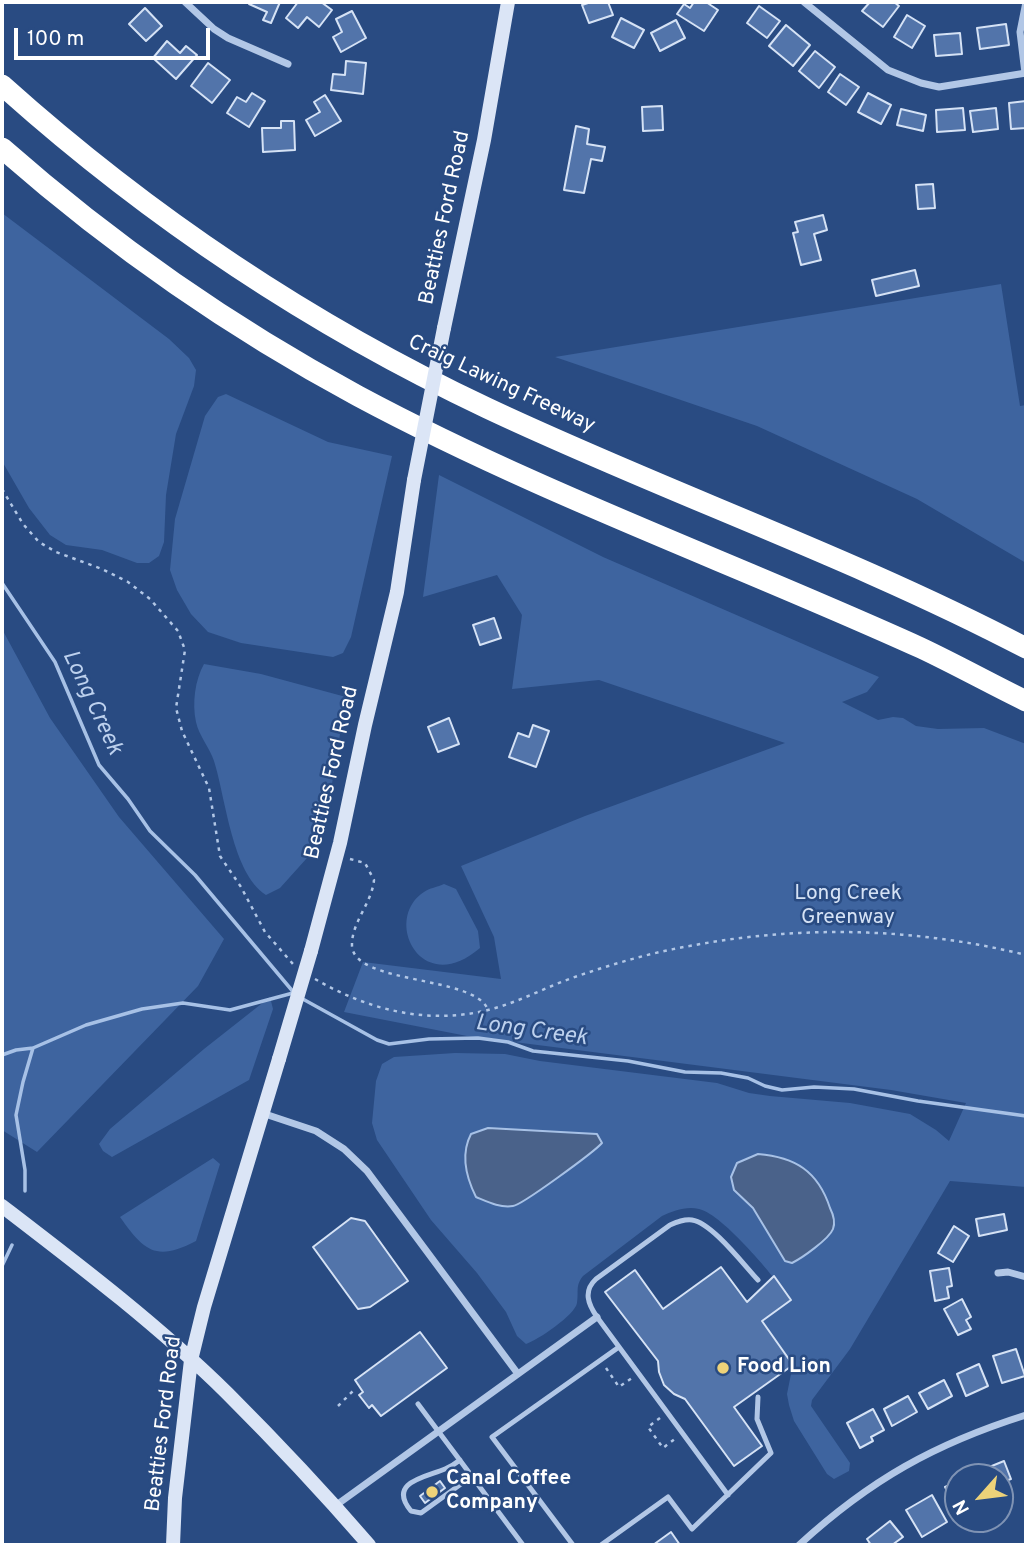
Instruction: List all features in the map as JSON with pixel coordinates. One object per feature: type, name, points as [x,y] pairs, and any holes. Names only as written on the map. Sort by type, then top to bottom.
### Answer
[{"type":"highway","name":"Craig Lawing Freeway","points":[[2,85],[56,134],[174,226],[340,332],[518,422],[895,585],[1026,648]]},
{"type":"highway","points":[[2,148],[104,232],[193,298],[358,396],[525,478],[880,630],[1026,701]]},
{"type":"main road","name":"Beatties Ford Road","points":[[173,1545],[175,1498],[191,1360],[204,1307],[337,857],[397,592],[414,480],[484,139],[508,2]]},
{"type":"main road","points":[[2,1206],[65,1254],[191,1360],[335,1506],[369,1545]]},
{"type":"street","points":[[185,2],[228,38],[288,64]]},
{"type":"street","points":[[804,2],[888,70],[939,87],[1025,73],[1020,32],[1026,2]]},
{"type":"street","points":[[261,1113],[316,1131],[344,1149],[367,1171],[518,1374]]},
{"type":"street","points":[[998,1273],[1008,1272],[1026,1277]]},
{"type":"street","points":[[335,1506],[597,1317]]},
{"type":"street","points":[[799,1545],[855,1496],[890,1473],[961,1438],[1026,1415]]},
{"type":"lane","points":[[728,1495],[597,1317],[589,1303],[589,1286],[670,1225],[682,1220],[694,1220],[709,1227],[758,1280]]},
{"type":"lane","points":[[573,1545],[492,1437],[619,1347]]},
{"type":"lane","points":[[601,1545],[668,1497],[692,1529],[728,1495],[771,1453],[757,1419],[758,1396]]},
{"type":"lane","points":[[418,1404],[523,1545]]},
{"type":"lane","points":[[460,1460],[447,1469],[420,1476],[410,1483],[404,1492],[404,1503],[411,1511],[421,1513],[472,1476]]},
{"type":"path","points":[[2,489],[23,524],[39,542],[56,552],[128,582],[150,599],[178,631],[185,650],[176,708],[182,731],[209,788],[220,856],[241,887],[265,932],[300,970]]},
{"type":"path","points":[[337,857],[365,863],[374,880],[354,931],[353,951],[360,961],[384,972],[467,993],[480,999],[488,1010]]},
{"type":"path","points":[[309,976],[359,1001],[408,1015],[446,1016],[488,1010],[575,977],[665,950],[740,938],[803,932],[898,934],[957,941],[1026,955]]},
{"type":"path","points":[[338,1406],[353,1391]]},
{"type":"path","points":[[668,1413],[648,1427],[663,1448],[682,1433]]},
{"type":"green space","points":[[2,213],[169,339],[189,358],[196,370],[194,386],[176,434],[166,495],[164,542],[159,556],[149,563],[137,563],[102,550],[66,545],[50,535],[29,508],[2,461]]},
{"type":"green space","points":[[1001,284],[1020,406],[1026,405],[1026,563],[917,499],[757,426],[555,357]]},
{"type":"green space","points":[[226,394],[328,442],[392,456],[351,637],[343,653],[333,657],[241,643],[208,632],[191,614],[177,590],[170,570],[175,519],[205,416],[218,397]]},
{"type":"green space","name":"Long Creek Greenway","points":[[439,475],[603,557],[879,677],[867,692],[842,702],[878,720],[903,718],[916,726],[938,729],[984,728],[1026,744],[1026,1187],[950,1181],[850,1349],[812,1400],[811,1406],[850,1463],[849,1471],[834,1479],[827,1474],[794,1421],[787,1394],[793,1364],[762,1321],[791,1300],[722,1223],[694,1208],[662,1216],[583,1276],[578,1286],[577,1303],[570,1314],[526,1344],[517,1336],[506,1312],[477,1273],[431,1220],[377,1140],[372,1123],[376,1081],[382,1064],[394,1057],[455,1053],[505,1054],[540,1061],[717,1083],[770,1096],[850,1103],[910,1114],[949,1141],[966,1103],[891,1090],[467,1036],[344,1012],[363,962],[501,979],[494,937],[461,866],[585,816],[785,743],[599,680],[512,689],[522,615],[497,575],[423,597]]},
{"type":"green space","points":[[2,629],[50,718],[119,817],[224,939],[198,986],[37,1152],[2,1130]]},
{"type":"green space","points":[[204,664],[261,674],[346,697],[325,827],[307,858],[280,888],[266,895],[254,884],[238,853],[214,761],[196,722],[195,692]]},
{"type":"green space","points":[[444,884],[456,889],[478,931],[480,948],[459,961],[440,965],[425,960],[414,949],[408,935],[407,919],[412,904],[424,892]]},
{"type":"green space","points":[[270,997],[273,1009],[249,1080],[112,1157],[103,1151],[99,1144],[110,1129]]},
{"type":"green space","points":[[213,1158],[220,1164],[196,1241],[161,1252],[144,1245],[120,1217]]},
{"type":"shaded area","points":[[488,1128],[597,1134],[602,1143],[530,1197],[513,1206],[503,1206],[476,1197],[467,1174],[465,1158],[471,1134]]},
{"type":"shaded area","points":[[758,1154],[783,1158],[812,1175],[825,1195],[833,1215],[834,1226],[826,1238],[792,1263],[785,1261],[753,1208],[734,1190],[731,1177],[737,1163]]},
{"type":"building","points":[[280,2],[271,23],[263,20],[267,12],[249,4]]},
{"type":"building","points":[[298,2],[321,2],[332,10],[319,27],[307,17],[298,28],[286,18]]},
{"type":"building","points":[[608,2],[613,15],[589,23],[582,5]]},
{"type":"building","points":[[694,2],[706,2],[718,10],[704,31],[677,14],[684,4],[690,8]]},
{"type":"building","points":[[870,2],[894,2],[899,6],[883,27],[862,11]]},
{"type":"building","points":[[759,6],[780,21],[767,38],[747,23]]},
{"type":"building","points":[[145,8],[162,26],[146,41],[129,24]]},
{"type":"building","points":[[352,11],[366,38],[341,52],[333,37],[342,32],[336,19]]},
{"type":"building","points":[[907,15],[925,26],[912,48],[894,37]]},
{"type":"building","points":[[621,18],[644,30],[634,48],[612,37]]},
{"type":"building","points":[[676,20],[685,38],[660,51],[651,33]]},
{"type":"building","points":[[1006,24],[1009,45],[980,49],[977,28]]},
{"type":"building","points":[[786,25],[810,45],[793,66],[769,46]]},
{"type":"building","points":[[960,33],[962,54],[936,56],[934,35]]},
{"type":"building","points":[[167,41],[180,53],[186,46],[197,55],[176,79],[153,58]]},
{"type":"building","points":[[815,51],[835,67],[819,88],[799,71]]},
{"type":"building","points":[[346,61],[366,63],[363,94],[331,90],[333,74],[345,75]]},
{"type":"building","points":[[208,63],[230,80],[212,103],[191,86]]},
{"type":"building","points":[[840,74],[859,87],[846,105],[828,92]]},
{"type":"building","points":[[252,93],[265,101],[249,127],[227,113],[237,97],[246,102]]},
{"type":"building","points":[[868,93],[891,105],[881,124],[858,112]]},
{"type":"building","points":[[325,95],[341,121],[315,136],[306,120],[320,112],[314,102]]},
{"type":"building","points":[[1026,101],[1026,128],[1011,129],[1009,103]]},
{"type":"building","points":[[662,106],[663,130],[643,131],[642,107]]},
{"type":"building","points":[[963,108],[965,130],[937,132],[936,110]]},
{"type":"building","points":[[996,108],[998,129],[973,132],[970,111]]},
{"type":"building","points":[[901,109],[926,115],[923,131],[897,125]]},
{"type":"building","points":[[281,121],[294,121],[295,150],[263,152],[262,128],[281,128]]},
{"type":"building","points":[[576,126],[589,129],[587,144],[605,147],[602,161],[591,159],[584,193],[564,190]]},
{"type":"building","points":[[933,184],[935,208],[918,209],[916,185]]},
{"type":"building","points":[[823,215],[827,230],[814,234],[821,260],[801,265],[793,233],[798,232],[795,222]]},
{"type":"building","points":[[915,270],[919,286],[876,296],[872,280]]},
{"type":"building","points":[[494,618],[501,638],[480,645],[473,625]]},
{"type":"building","points":[[449,718],[459,744],[438,752],[428,727]]},
{"type":"building","points":[[533,725],[549,731],[536,767],[509,757],[518,733],[529,737]]},
{"type":"building","points":[[1004,1214],[1007,1230],[979,1236],[976,1219]]},
{"type":"building","points":[[351,1218],[365,1221],[408,1281],[370,1307],[358,1309],[313,1247]]},
{"type":"building","points":[[954,1226],[969,1236],[953,1262],[938,1253]]},
{"type":"building","name":"Food Lion","points":[[721,1267],[747,1302],[774,1276],[791,1300],[762,1321],[793,1365],[734,1407],[762,1446],[734,1466],[685,1399],[664,1385],[658,1361],[605,1292],[635,1270],[663,1309]]},
{"type":"building","points":[[949,1268],[952,1286],[947,1287],[949,1298],[935,1301],[930,1271]]},
{"type":"building","points":[[962,1299],[971,1317],[966,1320],[971,1329],[958,1335],[944,1309]]},
{"type":"building","points":[[420,1332],[447,1368],[381,1416],[372,1405],[369,1408],[359,1395],[363,1392],[355,1380]]},
{"type":"building","points":[[1016,1349],[1025,1376],[1002,1383],[993,1356]]},
{"type":"building","points":[[979,1364],[988,1386],[966,1396],[957,1374]]},
{"type":"building","points":[[944,1380],[952,1396],[928,1409],[919,1393]]},
{"type":"building","points":[[908,1396],[917,1412],[892,1426],[884,1409]]},
{"type":"building","points":[[873,1409],[884,1430],[871,1437],[873,1441],[860,1448],[847,1423]]},
{"type":"building","name":"Canal Coffee Company","points":[[440,1481],[445,1488],[425,1503],[420,1496]]},
{"type":"building","points":[[932,1495],[944,1517],[944,1524],[922,1537],[906,1510]]},
{"type":"building","points":[[890,1521],[903,1537],[892,1545],[871,1545],[867,1539]]},
{"type":"building","points":[[671,1532],[680,1545],[653,1545]]},
{"type":"waterway","name":"Long Creek","points":[[2,583],[55,662],[99,765],[128,799],[150,831],[195,875],[295,994]]},
{"type":"waterway","points":[[2,1055],[33,1048],[86,1025],[142,1009],[183,1003],[230,1010],[293,993]]},
{"type":"waterway","name":"Long Creek","points":[[301,998],[389,1044],[429,1039],[478,1038],[508,1042],[533,1051],[628,1061],[685,1072],[721,1073],[748,1078],[782,1090],[814,1087],[854,1089],[1026,1116]]},
{"type":"waterway","points":[[25,1191],[25,1170],[16,1115],[33,1048]]},
{"type":"waterway","points":[[2,1266],[12,1245]]},
{"type":"place","name":"Food Lion","points":[[723,1368]]},
{"type":"place","name":"Canal Coffee Company","points":[[432,1492]]}]
